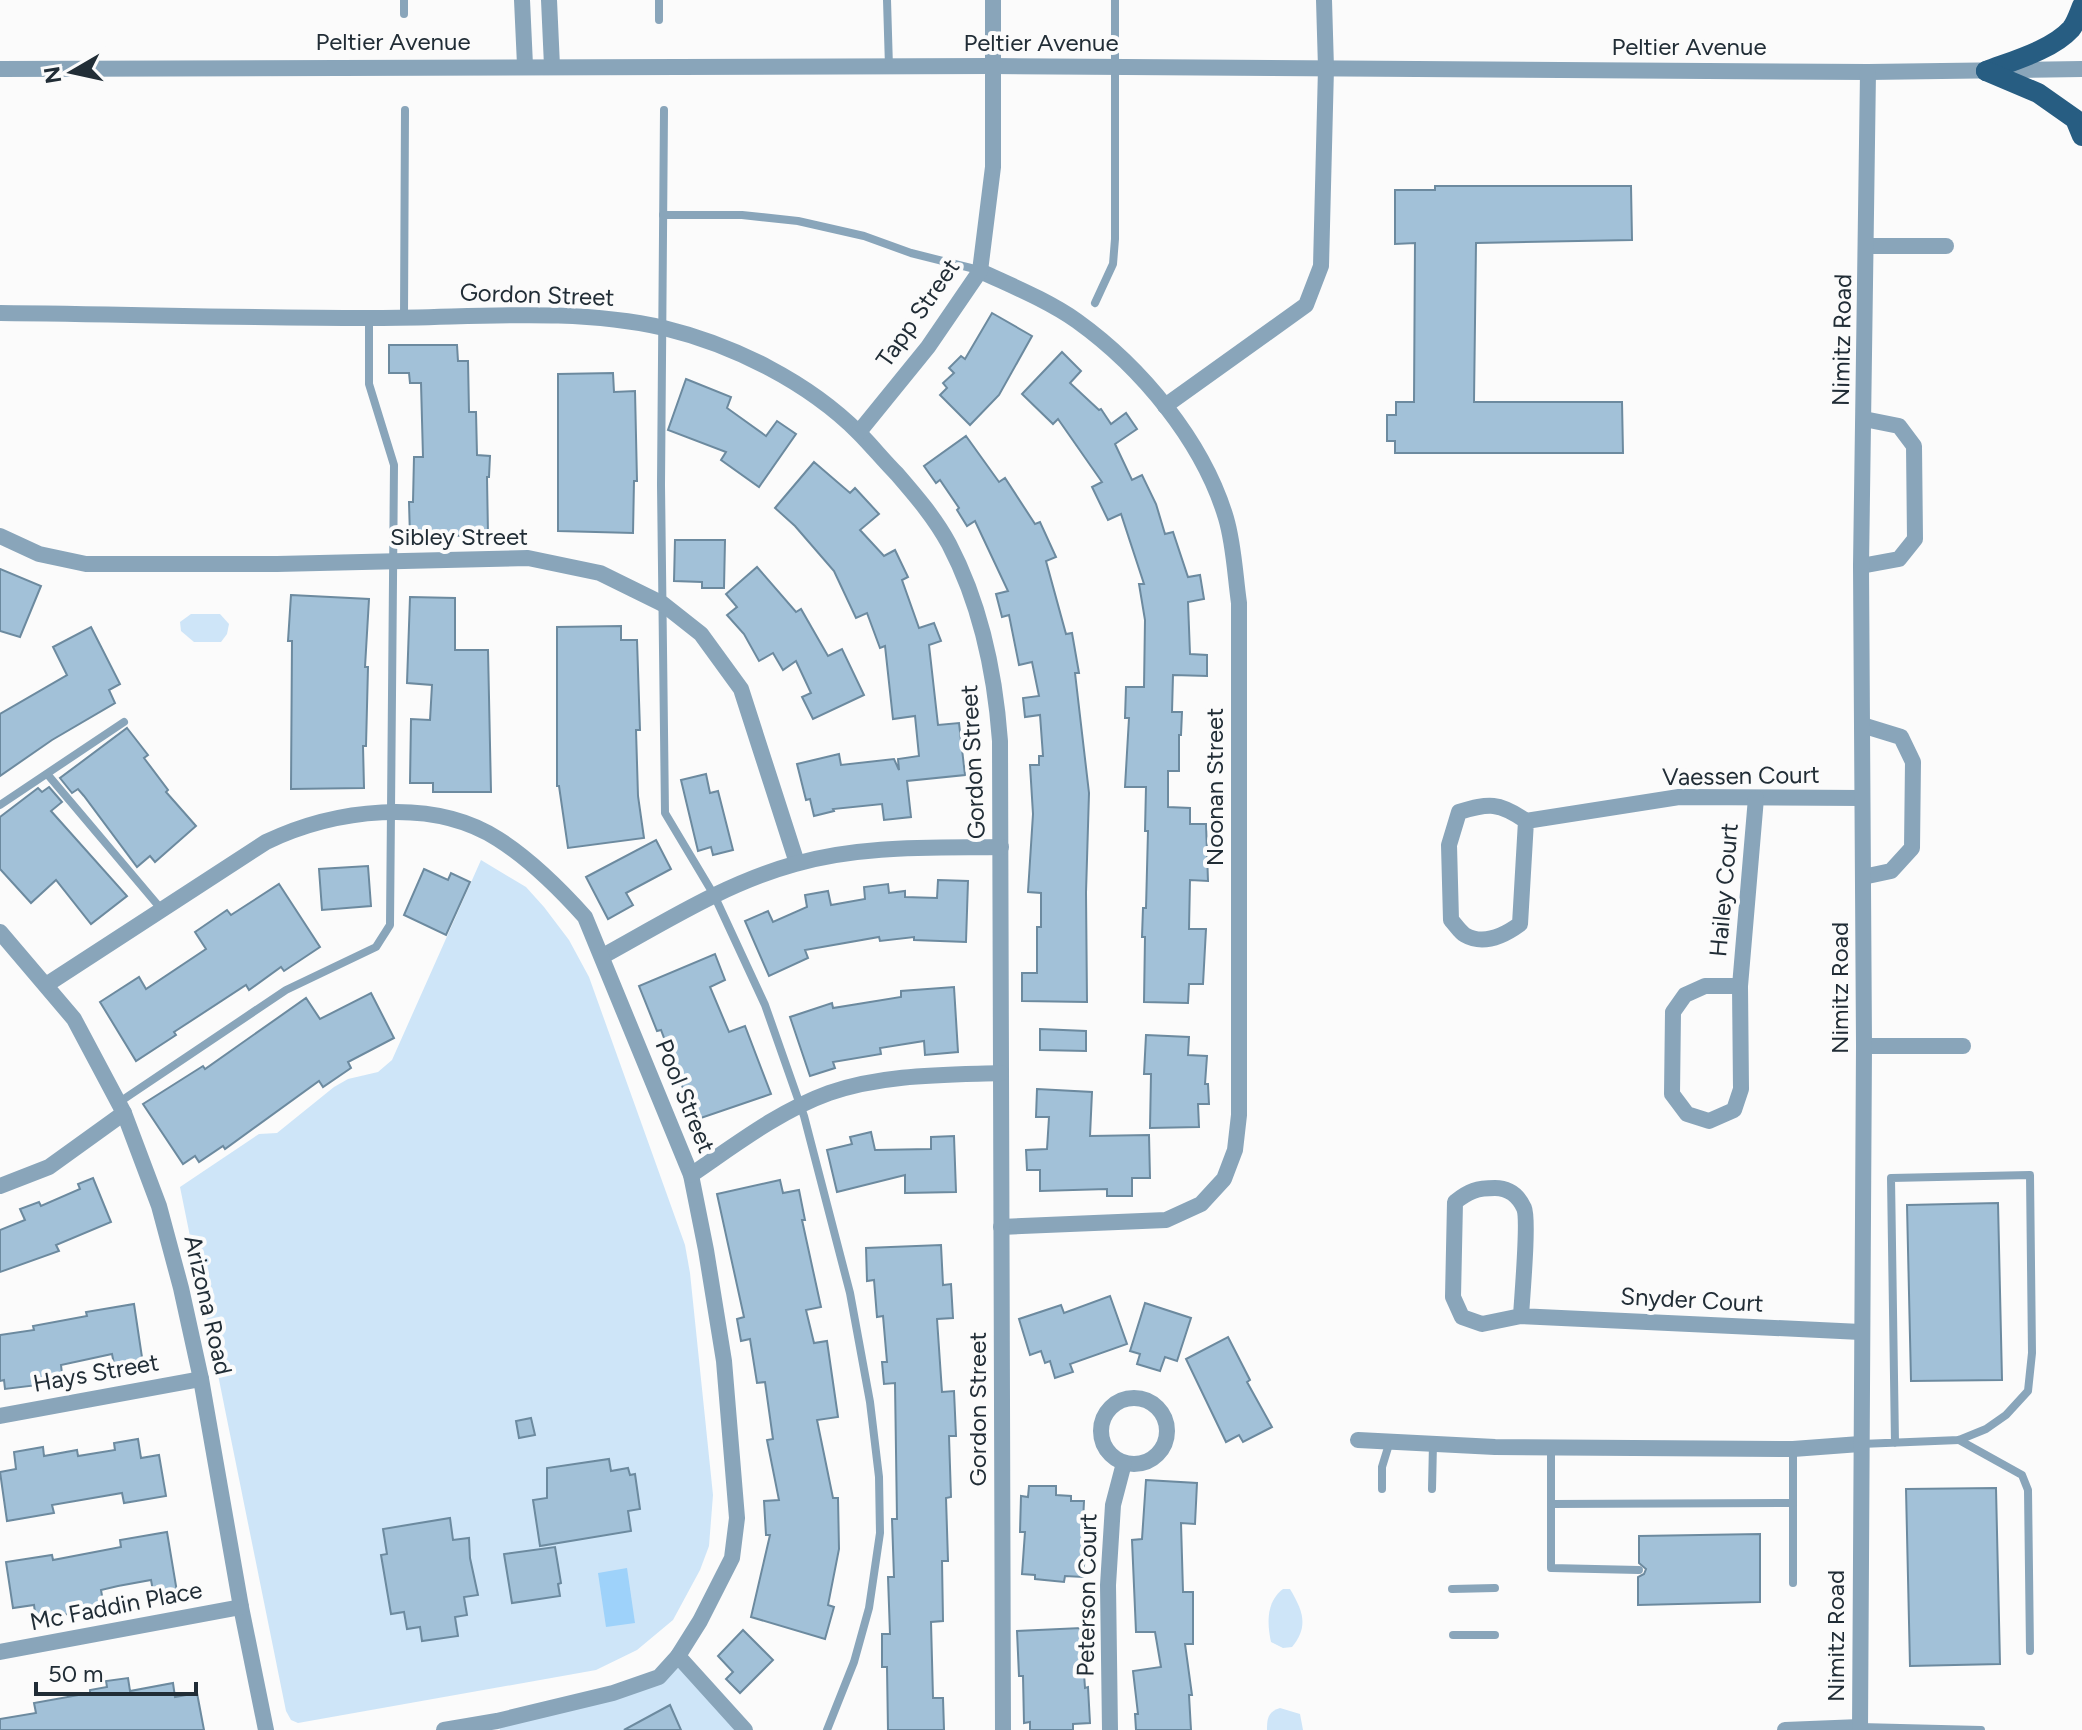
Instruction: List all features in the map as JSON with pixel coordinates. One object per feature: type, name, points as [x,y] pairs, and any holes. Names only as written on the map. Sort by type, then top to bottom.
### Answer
[{"type":"main road","points":[[1986,71],[2037,51],[2061,36],[2072,28],[2082,6]]},
{"type":"main road","points":[[1986,71],[2038,93],[2075,119],[2082,136]]},
{"type":"street","points":[[522,0],[525,65]]},
{"type":"street","points":[[549,0],[552,66]]},
{"type":"street","name":"Tapp Street","points":[[859,432],[928,347],[980,271],[993,167],[993,0]]},
{"type":"street","points":[[1165,406],[1306,305],[1321,266],[1326,68],[1324,0]]},
{"type":"street","name":"Peltier Avenue","points":[[0,69],[525,65],[1868,72],[2082,69]]},
{"type":"street","name":"Nimitz Road","points":[[1860,1728],[1864,1046],[1861,566],[1868,72]]},
{"type":"street","points":[[1867,246],[1946,246]]},
{"type":"street","name":"Noonan Street","points":[[980,271],[1037,297],[1076,320],[1125,360],[1165,406],[1205,466],[1226,518],[1239,603],[1239,1115],[1235,1150],[1224,1179],[1201,1204],[1166,1220],[1001,1227]]},
{"type":"street","name":"Gordon Street","points":[[0,313],[369,318],[548,316],[616,320],[663,328],[706,340],[783,377],[818,400],[859,432],[936,521],[964,579],[986,639],[998,709],[1003,1730]]},
{"type":"street","points":[[1861,566],[1899,559],[1915,539],[1914,446],[1899,426],[1864,419]]},
{"type":"street","name":"Sibley Street","points":[[0,536],[39,554],[86,564],[528,558],[600,573],[663,604],[701,634],[741,689],[797,863]]},
{"type":"street","points":[[1862,725],[1901,737],[1913,762],[1912,848],[1891,871],[1863,877]]},
{"type":"street","name":"Vaessen Court","points":[[1526,821],[1679,797],[1862,798]]},
{"type":"street","name":"Hailey Court","points":[[1740,986],[1705,986],[1685,995],[1673,1012],[1672,1094],[1687,1114],[1709,1121],[1734,1110],[1741,1089],[1740,986],[1756,798]]},
{"type":"street","points":[[1483,805],[1505,807],[1526,821],[1520,924],[1490,940],[1466,935],[1451,920],[1449,845],[1459,812],[1483,805]]},
{"type":"street","name":"Pool Street","points":[[46,985],[266,842],[294,829],[350,815],[417,813],[443,818],[496,838],[557,886],[585,917],[691,1175],[724,1361],[737,1518],[732,1558],[718,1589],[678,1656],[659,1677],[499,1726],[444,1730]]},
{"type":"street","points":[[603,956],[714,895],[797,863],[877,850],[1001,847]]},
{"type":"street","name":"Arizona Road","points":[[0,932],[74,1019],[121,1108],[159,1206],[201,1379],[266,1730]]},
{"type":"street","points":[[1864,1046],[1963,1046]]},
{"type":"street","points":[[691,1175],[759,1129],[830,1093],[875,1082],[1001,1073]]},
{"type":"street","points":[[0,1186],[49,1167],[121,1108]]},
{"type":"street","name":"Snyder Court","points":[[1521,1316],[1526,1210],[1506,1188],[1477,1188],[1455,1202],[1453,1297],[1462,1317],[1482,1324],[1521,1316],[1861,1332]]},
{"type":"street","name":"Hays Street","points":[[0,1416],[201,1379]]},
{"type":"street","points":[[1126,1398],[1147,1400],[1157,1406],[1167,1424],[1164,1445],[1149,1461],[1124,1463],[1109,1454],[1103,1444],[1102,1421],[1115,1403],[1126,1398]]},
{"type":"street","points":[[1358,1440],[1495,1447],[1793,1449],[1860,1444]]},
{"type":"street","name":"Peterson Court","points":[[1110,1730],[1108,1585],[1113,1505],[1124,1463]]},
{"type":"street","name":"Mc Faddin Place","points":[[0,1652],[241,1607]]},
{"type":"street","points":[[678,1656],[745,1730]]},
{"type":"street","points":[[1785,1730],[1860,1728]]},
{"type":"lane","points":[[404,0],[404,14]]},
{"type":"lane","points":[[659,0],[659,20]]},
{"type":"lane","points":[[887,0],[889,68]]},
{"type":"lane","points":[[1095,303],[1113,264],[1115,239],[1115,0]]},
{"type":"lane","points":[[404,318],[405,110]]},
{"type":"lane","points":[[664,110],[665,813],[714,895],[765,1005],[800,1106],[850,1293],[870,1402],[880,1487],[878,1552],[869,1608],[854,1662],[827,1730]]},
{"type":"lane","points":[[663,215],[742,215],[798,221],[864,236],[911,253],[980,271]]},
{"type":"lane","points":[[121,1108],[286,990],[376,947],[390,925],[394,465],[369,384],[369,318]]},
{"type":"lane","points":[[0,805],[124,722]]},
{"type":"lane","points":[[48,775],[162,910]]},
{"type":"lane","points":[[1860,1444],[1895,1443],[1959,1440],[1986,1429],[2006,1415],[2028,1391],[2032,1353],[2030,1175],[1891,1178],[1895,1443]]},
{"type":"lane","points":[[1959,1440],[2022,1475],[2028,1490],[2030,1651]]},
{"type":"lane","points":[[1382,1489],[1382,1467],[1390,1441]]},
{"type":"lane","points":[[1432,1489],[1433,1442]]},
{"type":"lane","points":[[1551,1446],[1551,1568],[1639,1570]]},
{"type":"lane","points":[[1793,1449],[1793,1583]]},
{"type":"lane","points":[[1551,1504],[1793,1503]]},
{"type":"lane","points":[[1452,1589],[1495,1588]]},
{"type":"lane","points":[[1453,1635],[1495,1635]]},
{"type":"lane","points":[[1860,1728],[1981,1730]]},
{"type":"shaded area","points":[[191,614],[220,614],[229,624],[227,634],[221,642],[194,642],[181,631],[180,622]]},
{"type":"shaded area","points":[[481,860],[526,887],[569,940],[589,977],[685,1245],[713,1495],[709,1546],[700,1570],[673,1620],[637,1650],[596,1670],[298,1723],[291,1720],[286,1711],[180,1187],[259,1134],[277,1133],[334,1087],[348,1079],[378,1072],[392,1060]]},
{"type":"shaded area","points":[[1283,1589],[1290,1589],[1295,1597],[1301,1611],[1302,1625],[1292,1647],[1283,1648],[1271,1642],[1269,1620],[1273,1600]]},
{"type":"shaded area","points":[[678,1656],[748,1730],[500,1730],[497,1721],[659,1677]]},
{"type":"shaded area","points":[[1280,1708],[1300,1714],[1303,1730],[1267,1730],[1269,1716]]},
{"type":"water","points":[[627,1568],[635,1623],[606,1627],[598,1573]]},
{"type":"building","points":[[1435,186],[1631,186],[1632,240],[1476,243],[1474,402],[1622,402],[1623,453],[1395,453],[1395,441],[1387,441],[1387,415],[1396,415],[1396,402],[1414,402],[1415,243],[1395,244],[1395,190],[1435,190]]},
{"type":"building","points":[[992,313],[1032,336],[999,395],[970,425],[940,395],[947,388],[943,383],[954,373],[949,368],[961,356],[965,359]]},
{"type":"building","points":[[389,345],[457,345],[458,361],[468,361],[469,412],[476,412],[477,455],[490,456],[487,477],[488,535],[410,537],[409,502],[413,502],[414,457],[423,457],[421,383],[410,383],[409,373],[389,373]]},
{"type":"building","points":[[1062,352],[1081,371],[1070,383],[1101,409],[1111,424],[1126,413],[1137,429],[1115,444],[1132,480],[1142,475],[1156,504],[1165,534],[1173,532],[1188,577],[1200,575],[1204,599],[1188,602],[1190,654],[1207,655],[1207,676],[1173,675],[1172,712],[1182,712],[1181,735],[1179,771],[1168,771],[1168,807],[1190,808],[1190,824],[1206,824],[1208,881],[1190,880],[1189,929],[1206,929],[1203,984],[1189,984],[1188,1003],[1144,1002],[1145,937],[1142,937],[1143,908],[1146,908],[1146,787],[1125,787],[1129,718],[1125,718],[1126,687],[1144,687],[1145,620],[1139,584],[1144,584],[1121,514],[1108,520],[1092,487],[1102,482],[1058,419],[1053,424],[1022,394]]},
{"type":"building","points":[[613,373],[614,392],[635,391],[637,481],[634,481],[633,533],[558,531],[558,374]]},
{"type":"building","points":[[686,379],[731,397],[727,408],[766,436],[777,421],[796,434],[759,487],[721,460],[726,452],[668,430]]},
{"type":"building","points":[[966,436],[999,482],[1005,478],[1035,524],[1040,522],[1056,557],[1046,561],[1066,634],[1072,633],[1079,673],[1075,673],[1089,793],[1087,1002],[1022,1001],[1022,973],[1037,973],[1037,927],[1041,927],[1041,893],[1028,892],[1033,814],[1030,765],[1039,765],[1039,756],[1043,756],[1040,715],[1025,717],[1023,698],[1039,696],[1032,662],[1019,665],[1009,615],[1002,617],[996,594],[1008,591],[975,521],[967,526],[940,480],[936,483],[924,466]]},
{"type":"building","points":[[814,462],[850,493],[855,488],[879,514],[860,530],[884,556],[895,550],[908,577],[902,580],[919,628],[934,623],[941,641],[929,645],[938,725],[959,723],[965,775],[907,781],[911,817],[884,820],[882,804],[833,809],[814,816],[810,799],[806,800],[797,764],[839,754],[841,765],[894,759],[899,770],[898,759],[919,756],[915,716],[893,719],[885,646],[880,648],[867,613],[856,618],[834,571],[775,508]]},
{"type":"building","points":[[675,540],[725,540],[724,588],[702,588],[702,582],[674,581]]},
{"type":"building","points":[[757,567],[796,612],[801,609],[828,656],[842,649],[864,695],[813,719],[802,697],[811,693],[796,661],[783,670],[773,653],[759,661],[744,634],[727,615],[737,607],[726,594]]},
{"type":"building","points":[[0,569],[41,586],[20,637],[0,631]]},
{"type":"building","points":[[291,595],[369,599],[364,788],[291,789],[292,641],[288,641]]},
{"type":"building","points":[[410,597],[455,598],[455,650],[488,650],[491,792],[433,792],[433,783],[410,783],[411,719],[430,720],[432,685],[407,683]]},
{"type":"building","points":[[621,626],[621,640],[637,640],[640,730],[636,730],[638,796],[644,838],[568,848],[557,786],[557,627]]},
{"type":"building","points":[[91,627],[120,684],[109,690],[115,703],[52,740],[0,776],[0,714],[67,675],[53,647]]},
{"type":"building","points":[[127,728],[148,755],[144,758],[168,790],[166,792],[196,826],[155,862],[150,856],[137,867],[78,789],[72,793],[60,778]]},
{"type":"building","points":[[706,774],[710,793],[718,791],[733,850],[713,855],[711,847],[698,851],[681,780]]},
{"type":"building","points":[[49,787],[62,802],[51,811],[127,896],[91,924],[56,880],[31,903],[0,869],[0,817],[38,788],[42,792]]},
{"type":"building","points":[[656,840],[671,869],[626,893],[633,905],[608,919],[586,877]]},
{"type":"building","points":[[368,866],[371,906],[322,910],[319,869]]},
{"type":"building","points":[[424,869],[448,880],[451,873],[470,882],[446,935],[404,915]]},
{"type":"building","points":[[938,880],[968,881],[966,942],[914,940],[914,937],[880,941],[879,937],[805,950],[808,958],[769,976],[745,921],[768,911],[773,922],[807,907],[805,895],[828,891],[831,905],[865,899],[864,887],[888,884],[889,893],[905,891],[905,897],[937,898]]},
{"type":"building","points":[[279,884],[320,947],[284,971],[281,967],[249,990],[246,985],[136,1061],[100,1002],[139,977],[146,989],[206,949],[195,932],[227,910],[231,915]]},
{"type":"building","points":[[715,954],[725,980],[710,987],[729,1032],[745,1026],[771,1094],[695,1120],[661,1030],[657,1031],[639,986]]},
{"type":"building","points":[[954,987],[958,1052],[925,1055],[924,1041],[880,1048],[881,1054],[833,1062],[835,1068],[810,1076],[790,1017],[832,1003],[833,1008],[901,997],[901,991]]},
{"type":"building","points":[[371,993],[394,1038],[348,1062],[351,1068],[323,1087],[319,1081],[225,1149],[223,1146],[199,1162],[195,1156],[183,1164],[143,1104],[203,1066],[205,1069],[306,998],[320,1019]]},
{"type":"building","points":[[1040,1029],[1086,1031],[1086,1051],[1040,1050]]},
{"type":"building","points":[[1146,1035],[1189,1037],[1188,1055],[1207,1056],[1205,1084],[1208,1084],[1209,1104],[1198,1104],[1199,1127],[1150,1128],[1151,1074],[1144,1074]]},
{"type":"building","points":[[1037,1089],[1092,1092],[1090,1136],[1149,1135],[1150,1178],[1132,1178],[1132,1196],[1107,1196],[1107,1189],[1040,1191],[1040,1170],[1027,1170],[1026,1150],[1047,1149],[1049,1117],[1036,1117]]},
{"type":"building","points":[[871,1132],[875,1150],[931,1149],[931,1137],[954,1136],[956,1192],[905,1193],[905,1175],[837,1192],[827,1150],[852,1144],[850,1137]]},
{"type":"building","points":[[93,1178],[111,1222],[56,1245],[59,1251],[0,1272],[0,1230],[25,1220],[20,1209],[39,1202],[41,1206],[80,1189],[78,1184]]},
{"type":"building","points":[[780,1180],[783,1193],[799,1190],[805,1220],[802,1220],[821,1307],[806,1310],[814,1343],[827,1341],[838,1417],[817,1420],[833,1498],[838,1498],[839,1549],[828,1605],[834,1607],[825,1639],[751,1617],[770,1535],[766,1535],[764,1501],[779,1500],[767,1440],[773,1439],[765,1382],[757,1383],[750,1339],[741,1341],[737,1319],[744,1317],[717,1194]]},
{"type":"building","points":[[1998,1203],[2002,1380],[1911,1381],[1907,1205]]},
{"type":"building","points":[[941,1245],[943,1285],[951,1284],[953,1318],[937,1319],[942,1392],[954,1391],[956,1436],[949,1436],[951,1497],[946,1498],[948,1561],[942,1561],[943,1621],[931,1622],[933,1698],[943,1698],[944,1730],[888,1730],[887,1667],[882,1667],[882,1634],[890,1634],[888,1577],[894,1577],[892,1519],[897,1519],[895,1383],[884,1384],[882,1362],[887,1362],[883,1316],[877,1317],[874,1280],[867,1281],[866,1248]]},
{"type":"building","points":[[1110,1296],[1127,1344],[1070,1364],[1073,1372],[1055,1378],[1050,1361],[1045,1363],[1041,1351],[1030,1355],[1019,1319],[1061,1305],[1064,1313]]},
{"type":"building","points":[[1145,1303],[1191,1318],[1177,1361],[1165,1357],[1160,1371],[1137,1364],[1140,1354],[1130,1351]]},
{"type":"building","points":[[134,1304],[143,1364],[115,1369],[112,1354],[61,1365],[63,1382],[5,1389],[4,1380],[0,1381],[0,1335],[87,1316],[86,1312]]},
{"type":"building","points":[[1228,1337],[1250,1380],[1247,1382],[1272,1427],[1243,1442],[1239,1435],[1226,1442],[1186,1359]]},
{"type":"building","points":[[531,1418],[535,1435],[519,1438],[516,1421]]},
{"type":"building","points":[[138,1439],[141,1458],[159,1455],[166,1496],[124,1503],[122,1493],[52,1505],[54,1513],[7,1521],[0,1472],[16,1469],[14,1452],[43,1447],[44,1456],[77,1450],[78,1456],[115,1450],[114,1443]]},
{"type":"building","points":[[609,1459],[611,1471],[628,1468],[630,1475],[635,1474],[640,1509],[628,1511],[631,1531],[540,1546],[533,1500],[547,1498],[547,1468]]},
{"type":"building","points":[[1146,1480],[1197,1483],[1195,1524],[1181,1523],[1183,1592],[1193,1592],[1193,1644],[1185,1644],[1192,1695],[1189,1695],[1191,1730],[1136,1730],[1135,1714],[1138,1714],[1133,1671],[1161,1667],[1155,1632],[1136,1632],[1132,1540],[1142,1539]]},
{"type":"building","points":[[1029,1486],[1056,1486],[1056,1495],[1071,1496],[1071,1501],[1084,1501],[1082,1543],[1086,1543],[1083,1577],[1065,1576],[1064,1582],[1035,1579],[1035,1575],[1022,1574],[1025,1532],[1020,1532],[1021,1496],[1028,1497]]},
{"type":"building","points":[[1996,1488],[2000,1664],[1910,1666],[1906,1489]]},
{"type":"building","points":[[450,1518],[453,1540],[469,1538],[478,1595],[464,1597],[467,1615],[455,1617],[458,1636],[422,1641],[420,1627],[407,1629],[404,1612],[391,1614],[381,1555],[387,1554],[383,1529]]},
{"type":"building","points":[[167,1532],[177,1592],[154,1596],[151,1580],[101,1590],[104,1607],[36,1620],[34,1605],[13,1608],[6,1562],[52,1555],[53,1560],[121,1547],[120,1540]]},
{"type":"building","points":[[1760,1534],[1760,1602],[1638,1605],[1638,1577],[1646,1569],[1639,1563],[1639,1536]]},
{"type":"building","points":[[555,1547],[560,1596],[512,1603],[504,1554]]},
{"type":"building","points":[[1081,1628],[1090,1723],[1073,1724],[1073,1730],[1030,1730],[1030,1722],[1024,1723],[1023,1676],[1019,1676],[1017,1631]]},
{"type":"building","points":[[743,1630],[773,1660],[740,1693],[726,1679],[733,1672],[718,1656]]},
{"type":"building","points":[[128,1678],[130,1691],[173,1683],[175,1697],[197,1693],[204,1730],[0,1730],[0,1719],[36,1713],[34,1703],[90,1693],[90,1690],[107,1687],[106,1681]]},
{"type":"building","points":[[670,1705],[681,1730],[624,1730]]}]
